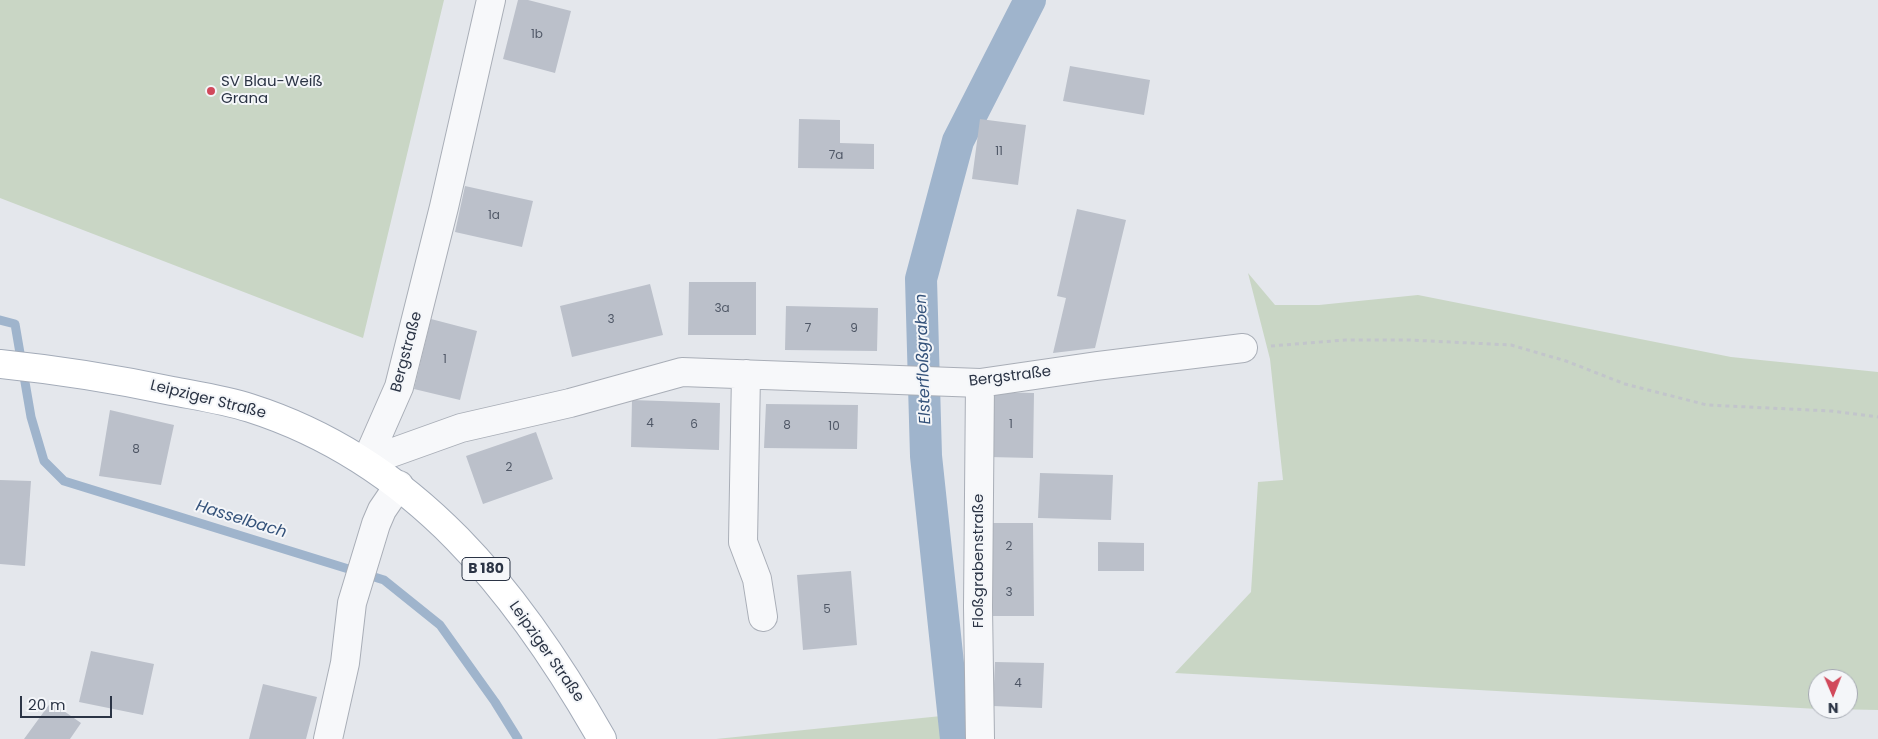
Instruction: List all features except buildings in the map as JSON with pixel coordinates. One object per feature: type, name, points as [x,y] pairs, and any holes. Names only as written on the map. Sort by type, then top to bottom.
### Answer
[{"type":"main road","name":"Leipziger Straße","points":[[0,364],[64,371],[161,388],[249,407],[291,423],[366,462],[428,509],[495,579],[558,666],[602,739]]},
{"type":"street","name":"Bergstraße","points":[[366,462],[399,387],[492,0]]},
{"type":"street","name":"Bergstraße","points":[[366,462],[461,428],[570,403],[682,372],[908,382],[980,383],[1243,348]]},
{"type":"street","points":[[746,374],[743,542],[757,579],[764,617]]},
{"type":"street","name":"Floßgrabenstraße","points":[[980,383],[978,607],[980,739]]},
{"type":"street","points":[[328,739],[345,663],[352,603],[382,510],[398,485]]},
{"type":"path","points":[[1243,348],[1345,340],[1409,340],[1510,345],[1566,361],[1625,384],[1707,405],[1831,411],[1878,417]]},
{"type":"green space","name":"SV Blau-Weiß Grana","points":[[0,0],[444,0],[363,338],[0,198]]},
{"type":"green space","points":[[1248,273],[1275,305],[1319,305],[1418,295],[1731,357],[1878,372],[1878,710],[1858,710],[1858,669],[1808,669],[1808,708],[1175,673],[1251,592],[1258,482],[1283,480],[1270,359]]},
{"type":"green space","points":[[961,714],[964,739],[716,739]]},
{"type":"waterway","name":"Elsterfloßgraben","points":[[956,739],[926,456],[921,279],[958,141],[1030,0]]},
{"type":"waterway","name":"Hasselbach","points":[[0,320],[15,324],[31,417],[44,461],[64,481],[384,580],[440,625],[495,702],[518,739]]},
{"type":"place","name":"SV Blau-Weiß Grana","points":[[211,91]]}]
